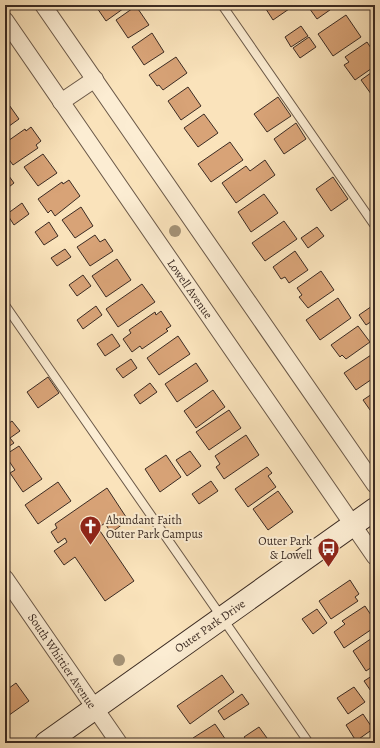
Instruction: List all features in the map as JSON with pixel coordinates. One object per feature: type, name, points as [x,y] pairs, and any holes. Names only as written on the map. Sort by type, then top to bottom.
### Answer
[{"type":"street","points":[[43,5],[375,485]]},
{"type":"street","name":"Lowell Avenue","points":[[5,20],[375,557]]},
{"type":"street","points":[[61,102],[95,79]]},
{"type":"street","name":"Outer Park Drive","points":[[46,743],[375,509]]},
{"type":"street","name":"South Whittier Avenue","points":[[5,578],[119,743]]},
{"type":"lane","points":[[222,5],[375,226]]},
{"type":"lane","points":[[5,305],[309,743]]},
{"type":"building","points":[[95,5],[126,5],[127,6],[106,21]]},
{"type":"building","points":[[286,5],[289,9],[273,20],[264,6]]},
{"type":"building","points":[[307,5],[337,5],[317,19]]},
{"type":"building","points":[[136,6],[149,25],[128,38],[116,20]]},
{"type":"building","points":[[346,15],[361,37],[333,56],[318,34]]},
{"type":"building","points":[[301,26],[308,36],[291,47],[285,37]]},
{"type":"building","points":[[152,33],[164,52],[144,65],[132,47]]},
{"type":"building","points":[[309,37],[316,47],[300,58],[293,48]]},
{"type":"building","points":[[367,42],[375,54],[375,66],[355,80],[344,65],[349,62],[345,57]]},
{"type":"building","points":[[176,57],[187,73],[163,90],[159,85],[157,86],[149,75]]},
{"type":"building","points":[[375,70],[375,97],[374,98],[361,80]]},
{"type":"building","points":[[188,87],[201,106],[181,120],[168,101]]},
{"type":"building","points":[[278,97],[291,116],[267,132],[254,114]]},
{"type":"building","points":[[7,102],[19,119],[5,129],[5,103]]},
{"type":"building","points":[[204,114],[218,133],[198,147],[184,128]]},
{"type":"building","points":[[296,123],[306,139],[284,154],[274,139]]},
{"type":"building","points":[[31,127],[41,141],[36,145],[38,148],[13,165],[5,154],[5,143],[25,129],[26,131]]},
{"type":"building","points":[[230,142],[243,160],[211,182],[198,164]]},
{"type":"building","points":[[43,154],[57,173],[38,186],[24,167]]},
{"type":"building","points":[[265,160],[275,175],[236,203],[222,183],[246,166],[250,171]]},
{"type":"building","points":[[6,172],[14,183],[5,190],[5,173]]},
{"type":"building","points":[[333,177],[348,199],[331,211],[316,189]]},
{"type":"building","points":[[69,180],[80,196],[55,216],[51,210],[48,213],[38,199],[62,182],[63,184]]},
{"type":"building","points":[[264,194],[278,213],[251,232],[238,212]]},
{"type":"building","points":[[22,203],[29,214],[14,225],[7,214]]},
{"type":"building","points":[[81,207],[93,226],[75,238],[62,220]]},
{"type":"building","points":[[284,221],[297,239],[265,261],[252,243]]},
{"type":"building","points":[[49,222],[58,236],[44,245],[35,232]]},
{"type":"building","points":[[317,227],[324,236],[308,248],[301,238]]},
{"type":"building","points":[[95,235],[100,242],[105,239],[113,251],[90,266],[77,247]]},
{"type":"building","points":[[65,249],[71,257],[57,266],[51,258]]},
{"type":"building","points":[[295,251],[308,270],[289,283],[285,277],[281,279],[273,267]]},
{"type":"building","points":[[117,259],[131,280],[106,297],[92,276]]},
{"type":"building","points":[[321,271],[334,290],[308,308],[299,297],[302,295],[297,288]]},
{"type":"building","points":[[83,275],[91,286],[77,296],[69,285]]},
{"type":"building","points":[[142,284],[155,302],[118,327],[106,309]]},
{"type":"building","points":[[338,298],[351,318],[320,340],[306,320]]},
{"type":"building","points":[[375,304],[375,319],[366,325],[359,315]]},
{"type":"building","points":[[96,306],[102,315],[83,329],[77,320]]},
{"type":"building","points":[[161,311],[171,326],[166,329],[168,331],[142,349],[140,346],[132,352],[123,339],[131,333],[129,330],[155,312],[156,315]]},
{"type":"building","points":[[358,326],[370,342],[346,359],[342,355],[340,357],[331,345]]},
{"type":"building","points":[[112,334],[120,346],[105,356],[97,344]]},
{"type":"building","points":[[178,336],[190,354],[159,375],[147,358]]},
{"type":"building","points":[[374,353],[375,377],[356,390],[344,373]]},
{"type":"building","points":[[131,359],[137,368],[123,378],[116,369]]},
{"type":"building","points":[[196,363],[208,381],[177,402],[165,384]]},
{"type":"building","points":[[48,377],[59,393],[38,408],[27,392]]},
{"type":"building","points":[[150,383],[157,392],[140,404],[134,395]]},
{"type":"building","points":[[213,390],[225,407],[196,428],[184,411]]},
{"type":"building","points":[[375,392],[375,417],[363,400]]},
{"type":"building","points":[[229,410],[241,428],[209,450],[196,432]]},
{"type":"building","points":[[12,421],[20,431],[10,438],[14,443],[5,449],[5,426]]},
{"type":"building","points":[[246,435],[259,455],[224,479],[216,467],[220,464],[215,456]]},
{"type":"building","points":[[19,446],[42,479],[23,492],[10,473],[15,470],[5,455]]},
{"type":"building","points":[[190,451],[201,466],[187,476],[176,460]]},
{"type":"building","points":[[166,455],[181,477],[160,492],[145,469]]},
{"type":"building","points":[[267,467],[272,473],[268,476],[276,487],[248,507],[235,489]]},
{"type":"building","points":[[211,481],[218,491],[199,504],[192,494]]},
{"type":"building","points":[[58,482],[71,501],[38,524],[25,505]]},
{"type":"building","points":[[107,488],[128,520],[111,533],[105,523],[98,528],[134,581],[105,601],[75,557],[64,565],[54,551],[67,542],[65,538],[58,543],[51,532],[57,528],[55,524]]},
{"type":"building","points":[[278,491],[293,512],[268,530],[253,509]]},
{"type":"building","points":[[350,580],[359,594],[355,597],[358,601],[331,619],[319,601]]},
{"type":"building","points":[[365,606],[375,621],[375,627],[344,648],[334,632],[345,624],[342,621]]},
{"type":"building","points":[[317,609],[327,623],[313,634],[302,619]]},
{"type":"building","points":[[375,636],[375,665],[366,671],[353,651]]},
{"type":"building","points":[[375,674],[375,697],[364,681]]},
{"type":"building","points":[[222,675],[234,692],[190,724],[177,706]]},
{"type":"building","points":[[16,683],[29,701],[5,718],[5,691]]},
{"type":"building","points":[[354,687],[365,702],[348,714],[337,698]]},
{"type":"building","points":[[242,694],[249,704],[224,720],[218,711]]},
{"type":"building","points":[[363,714],[373,729],[356,741],[346,725]]},
{"type":"building","points":[[215,724],[228,743],[197,743],[193,738]]},
{"type":"building","points":[[259,727],[267,738],[259,743],[249,743],[244,737]]},
{"type":"place","name":"Abundant Faith Outer Park Campus","points":[[90,546]]},
{"type":"place","name":"Outer Park & Lowell","points":[[328,568]]}]
